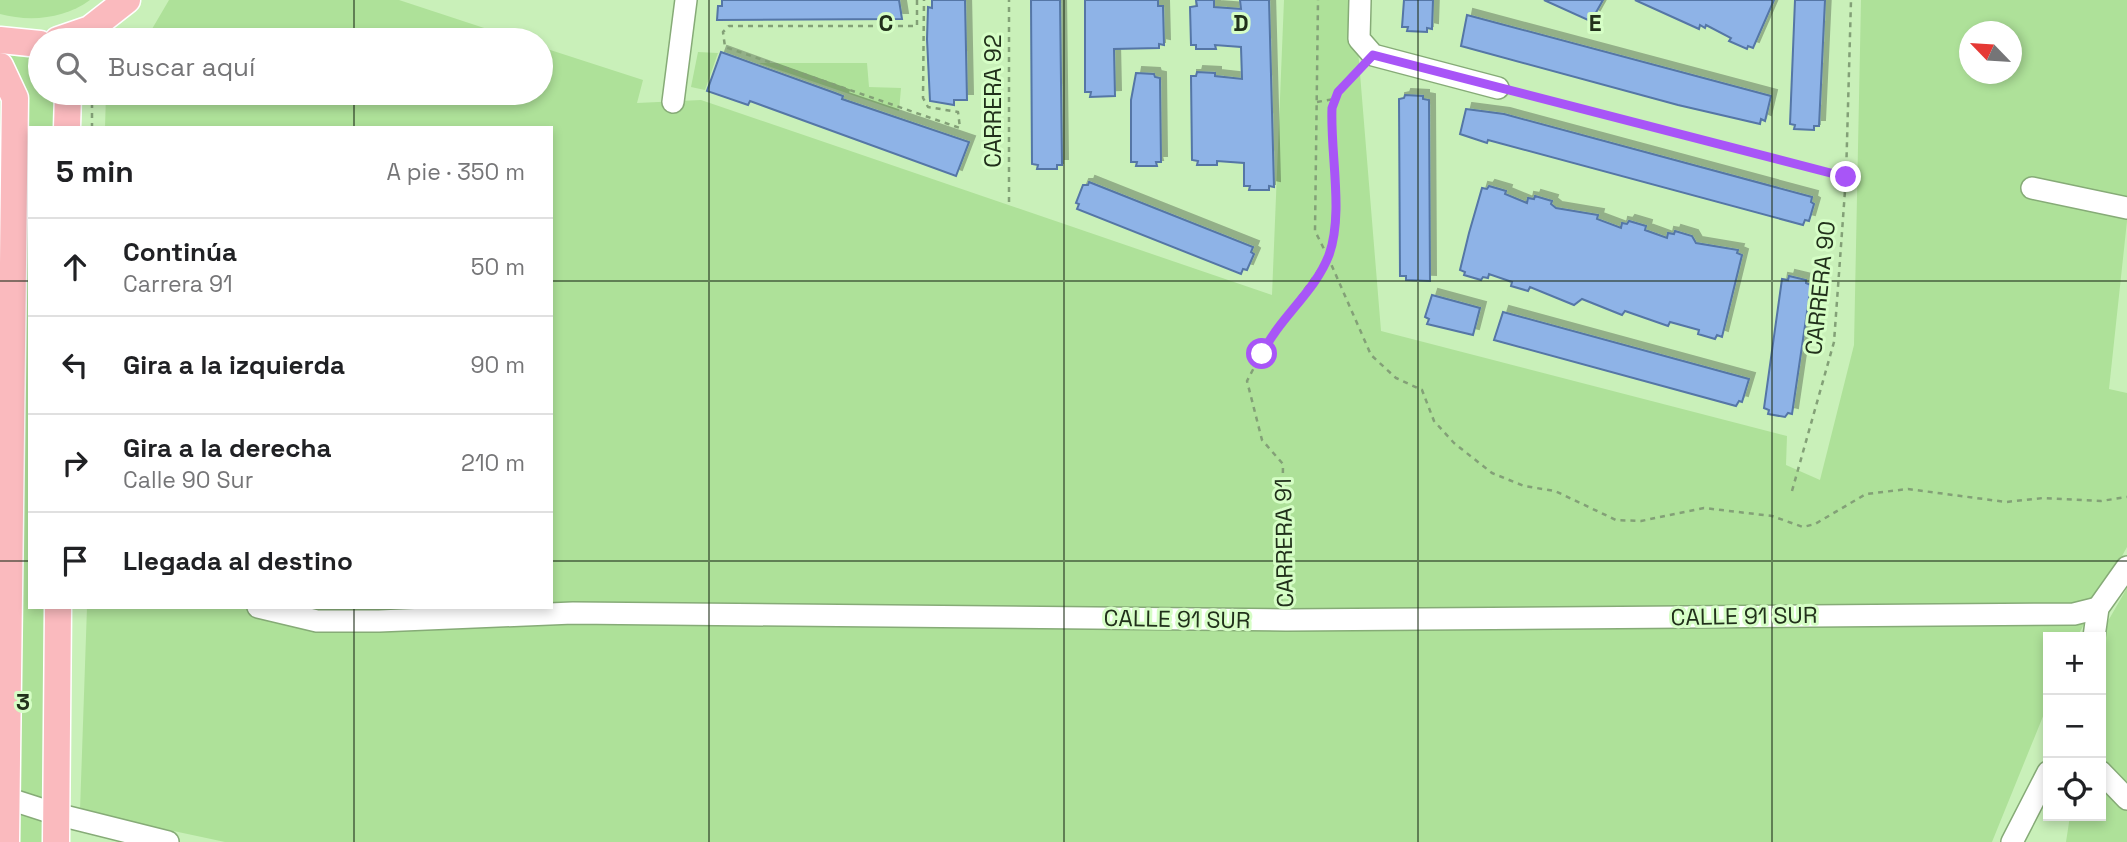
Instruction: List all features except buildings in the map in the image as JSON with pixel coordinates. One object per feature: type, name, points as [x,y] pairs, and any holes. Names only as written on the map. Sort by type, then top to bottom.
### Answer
[{"type":"main road","points":[[92,28],[112,15],[127,0]]},
{"type":"main road","points":[[102,28],[127,0]]},
{"type":"main road","points":[[0,40],[28,43]]},
{"type":"main road","points":[[0,66],[15,98],[6,500],[3,797],[6,842]]},
{"type":"main road","points":[[67,126],[68,105]]},
{"type":"main road","points":[[56,842],[58,609]]},
{"type":"street","points":[[673,102],[686,0]]},
{"type":"street","points":[[1360,0],[1366,47],[1498,88]]},
{"type":"street","points":[[2032,188],[2127,208]]},
{"type":"street","points":[[2095,632],[2098,608],[2127,567]]},
{"type":"street","name":"CALLE 91 SUR","points":[[268,609],[329,621],[573,612],[1286,620],[2074,614],[2098,608]]},
{"type":"street","points":[[2106,777],[2127,799]]},
{"type":"street","points":[[2012,842],[2043,782]]},
{"type":"street","points":[[3,797],[56,814],[168,842]]},
{"type":"path","points":[[917,0],[917,26],[729,26],[723,32],[725,47],[960,128],[958,113],[928,107],[923,98],[924,0]]},
{"type":"path","name":"CARRERA 92","points":[[1009,0],[1009,202]]},
{"type":"path","points":[[1318,0],[1315,231],[1371,355],[1396,377],[1422,390],[1434,421],[1454,443],[1492,473],[1524,486],[1555,491],[1616,520],[1641,521],[1679,511],[1704,508],[1772,516],[1803,527],[1815,524],[1866,494],[1908,489],[2006,502],[2043,498],[2101,501],[2127,497]]},
{"type":"path","name":"CARRERA 90","points":[[1792,491],[1834,342],[1846,177],[1851,0]]},
{"type":"path","points":[[1328,257],[1335,230],[1331,124],[1334,99],[1366,47]]},
{"type":"path","points":[[1498,88],[1846,177]]},
{"type":"path","points":[[1317,102],[1334,99]]},
{"type":"path","points":[[92,105],[92,126]]},
{"type":"path","name":"CARRERA 91","points":[[1286,620],[1281,606],[1283,464],[1262,440],[1247,381],[1269,339],[1328,257]]},
{"type":"green space","points":[[0,0],[90,0],[58,15],[23,18],[0,14]]},
{"type":"green space","points":[[169,0],[399,0],[484,28],[153,28]]},
{"type":"green space","points":[[1284,0],[1354,0],[1381,331],[1787,436],[1786,465],[1820,480],[1854,345],[1861,0],[2127,0],[2127,221],[2109,389],[2127,393],[2127,547],[2080,632],[2043,632],[2043,716],[1992,842],[225,842],[80,811],[87,609],[553,609],[553,126],[105,126],[106,105],[553,105],[553,51],[643,80],[637,103],[701,100],[1272,295]]},
{"type":"green space","points":[[698,52],[718,53],[705,90],[691,87]]},
{"type":"green space","points":[[6,55],[28,58],[28,105],[60,105],[59,126],[28,126],[28,609],[49,609],[45,802],[14,793]]},
{"type":"green space","points":[[759,63],[867,63],[869,87],[901,88],[899,111]]},
{"type":"green space","points":[[2127,588],[2127,842],[2066,842],[2069,821],[2106,821],[2105,632],[2108,621]]},
{"type":"green space","points":[[14,811],[46,821],[46,842],[13,842]]},
{"type":"route","points":[[1262,354],[1284,315],[1304,294],[1328,257],[1335,230],[1331,124],[1334,99],[1373,55],[1846,177]]}]
